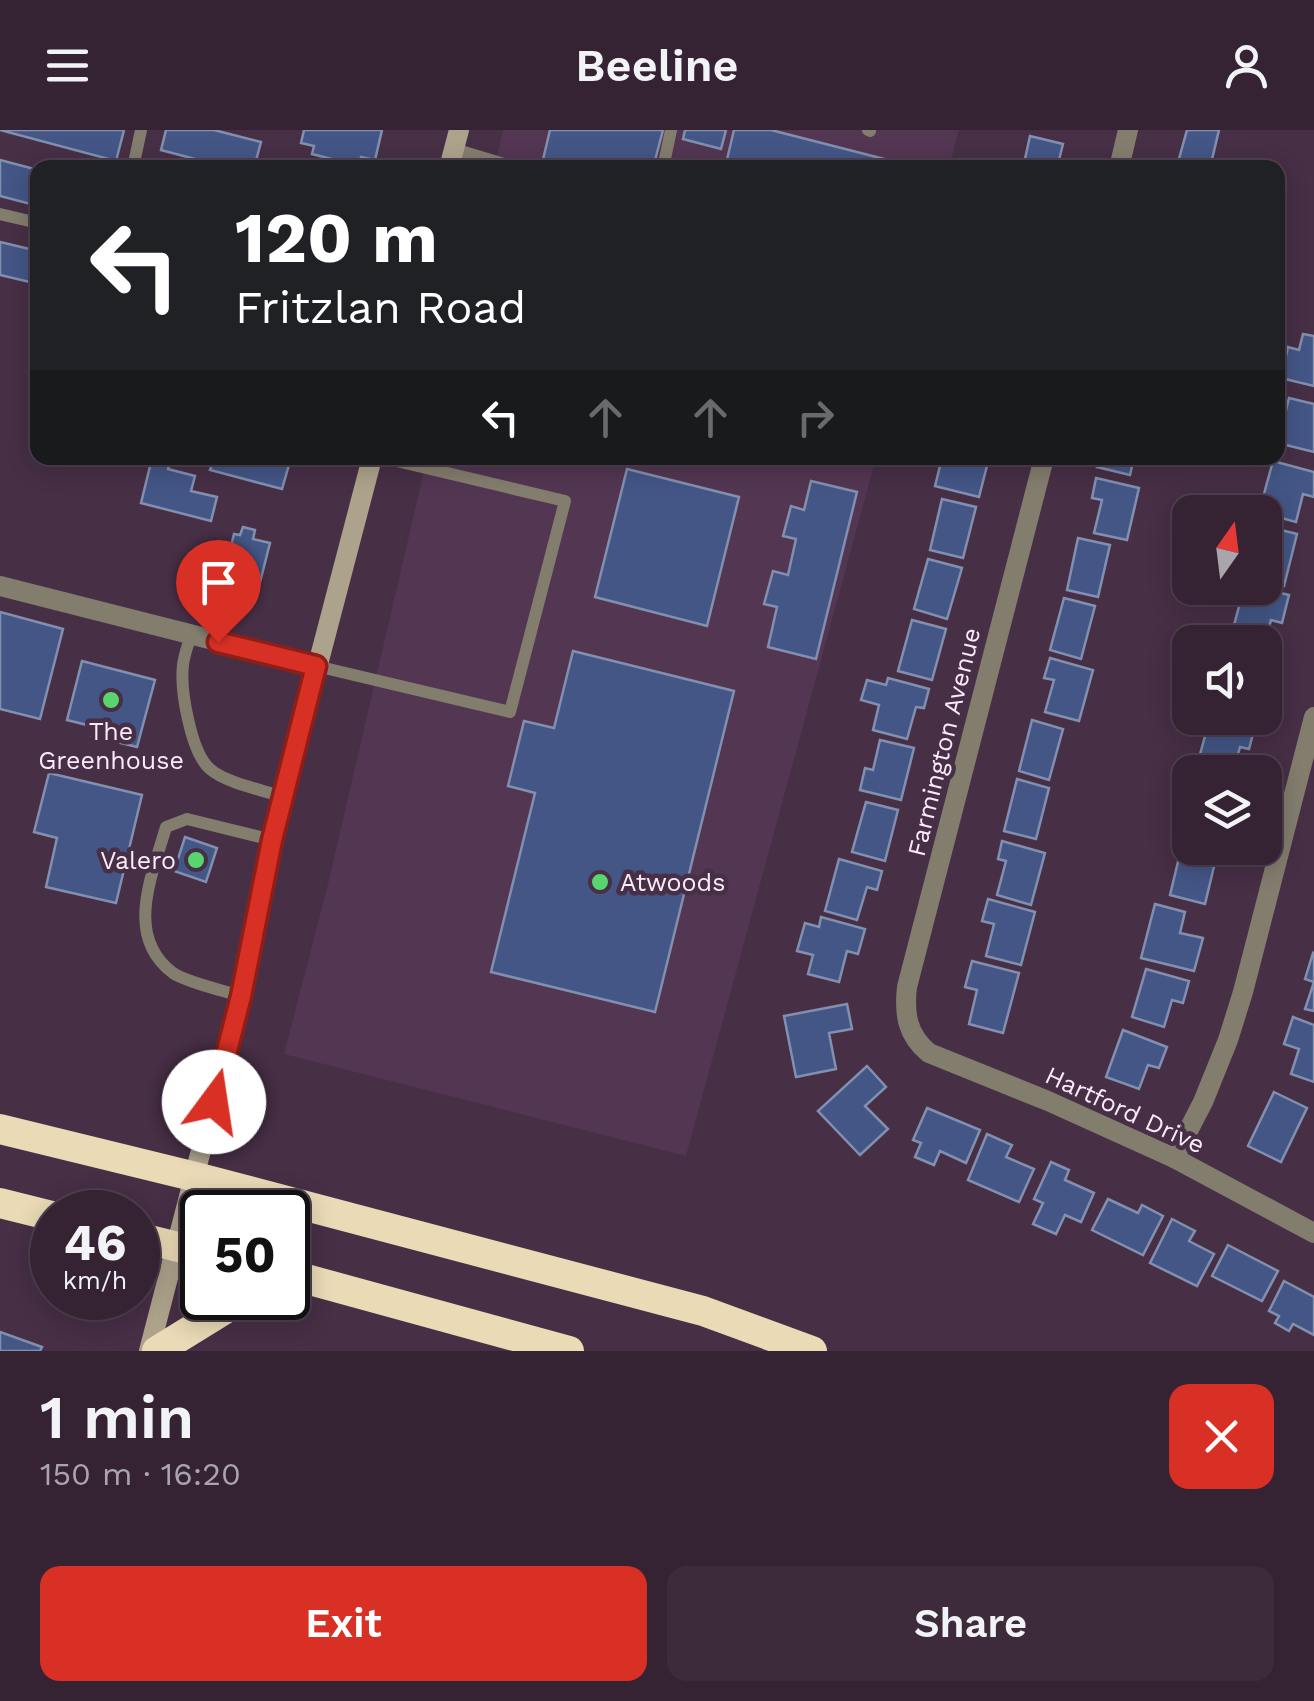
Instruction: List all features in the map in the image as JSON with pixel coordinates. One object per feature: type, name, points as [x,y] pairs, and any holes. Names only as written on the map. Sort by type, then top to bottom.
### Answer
[{"type":"highway","points":[[0,1128],[703,1312],[812,1351]]},
{"type":"highway","points":[[0,1203],[30,1210]]},
{"type":"highway","points":[[310,1280],[569,1351]]},
{"type":"highway","points":[[157,1351],[207,1320]]},
{"type":"main road","points":[[195,1190],[241,996],[272,840],[370,465]]},
{"type":"main road","points":[[150,1351],[180,1273]]},
{"type":"street","points":[[1120,160],[1128,130]]},
{"type":"street","name":"Farmington Avenue","points":[[915,1038],[905,1016],[907,987],[1042,465]]},
{"type":"street","points":[[0,586],[316,666]]},
{"type":"street","points":[[1174,1158],[1203,1102],[1233,1024],[1314,716]]},
{"type":"street","name":"Hartford Drive","points":[[915,1038],[929,1053],[1174,1158],[1314,1233]]},
{"type":"lane","points":[[135,160],[141,130]]},
{"type":"lane","points":[[665,160],[671,130]]},
{"type":"lane","points":[[454,149],[490,160]]},
{"type":"lane","points":[[0,214],[30,221]]},
{"type":"lane","points":[[316,666],[510,712],[565,501],[413,465]]},
{"type":"lane","points":[[190,635],[182,683],[202,758],[223,778],[283,796]]},
{"type":"lane","points":[[241,996],[175,975],[150,949],[144,906],[166,827],[187,819],[272,840]]},
{"type":"shaded area","points":[[503,130],[959,130],[951,160],[496,160]]},
{"type":"shaded area","points":[[425,465],[874,465],[686,1156],[284,1054],[328,884]]},
{"type":"building","points":[[0,130],[124,130],[116,160]]},
{"type":"building","points":[[166,130],[214,130],[261,142],[256,160],[199,160],[161,150]]},
{"type":"building","points":[[304,130],[382,130],[375,160],[336,160],[312,154],[314,146],[301,143]]},
{"type":"building","points":[[550,130],[663,130],[655,160],[543,160]]},
{"type":"building","points":[[685,130],[726,130],[721,149],[683,139]]},
{"type":"building","points":[[734,130],[771,130],[888,160],[727,160]]},
{"type":"building","points":[[1187,130],[1219,130],[1212,160],[1179,160]]},
{"type":"building","points":[[1030,136],[1063,144],[1059,160],[1025,160]]},
{"type":"building","points":[[0,160],[30,168],[30,204],[0,196]]},
{"type":"building","points":[[0,242],[30,249],[30,282],[0,275]]},
{"type":"building","points":[[1303,334],[1314,336],[1314,386],[1285,379],[1288,347],[1299,350]]},
{"type":"building","points":[[1289,398],[1314,404],[1314,452],[1285,445]]},
{"type":"building","points":[[150,465],[169,465],[168,469],[195,476],[191,491],[217,497],[211,521],[141,503]]},
{"type":"building","points":[[212,465],[289,465],[282,489],[210,470]]},
{"type":"building","points":[[940,465],[987,465],[979,497],[935,486]]},
{"type":"building","points":[[1098,465],[1132,465],[1130,475]]},
{"type":"building","points":[[1272,465],[1314,472],[1314,497],[1303,494],[1296,522],[1282,518],[1282,495],[1264,495]]},
{"type":"building","points":[[627,469],[739,497],[707,626],[595,597]]},
{"type":"building","points":[[1096,478],[1139,488],[1127,540],[1094,533],[1102,500],[1092,498]]},
{"type":"building","points":[[811,481],[857,492],[816,659],[768,647],[777,607],[764,604],[773,571],[788,575],[796,539],[783,536],[791,506],[804,510]]},
{"type":"building","points":[[942,499],[976,507],[963,558],[930,550]]},
{"type":"building","points":[[243,527],[255,530],[253,539],[270,543],[256,598],[220,589],[234,534],[240,535]]},
{"type":"building","points":[[1282,530],[1297,534],[1282,585]]},
{"type":"building","points":[[1078,538],[1110,545],[1098,597],[1067,590]]},
{"type":"building","points":[[928,559],[962,568],[947,619],[914,609]]},
{"type":"building","points":[[1282,593],[1289,595],[1282,623],[1271,620],[1270,625],[1234,625],[1239,605],[1282,605]]},
{"type":"building","points":[[1064,598],[1095,606],[1081,659],[1050,650]]},
{"type":"building","points":[[0,612],[63,629],[40,719],[0,709]]},
{"type":"building","points":[[912,620],[946,629],[932,680],[898,671]]},
{"type":"building","name":"Atwoods","points":[[573,651],[734,691],[655,1012],[491,972],[535,793],[508,786],[524,721],[554,728]]},
{"type":"building","points":[[1050,658],[1093,670],[1079,721],[1045,712],[1054,680],[1044,678]]},
{"type":"building","name":"The Greenhouse","points":[[82,661],[155,680],[137,747],[92,736],[95,727],[67,720]]},
{"type":"building","points":[[888,678],[929,689],[924,708],[916,707],[907,739],[873,730],[879,705],[861,700],[867,680],[886,685]]},
{"type":"building","points":[[1032,720],[1063,729],[1049,780],[1019,771]]},
{"type":"building","points":[[1205,735],[1253,735],[1249,749],[1240,747],[1238,755],[1200,755]]},
{"type":"building","points":[[880,740],[914,748],[901,800],[860,790],[865,768],[873,770]]},
{"type":"building","points":[[49,773],[142,795],[116,903],[46,887],[57,838],[34,832]]},
{"type":"building","points":[[1017,779],[1049,788],[1036,839],[1004,831]]},
{"type":"building","points":[[866,802],[898,810],[885,861],[852,852]]},
{"type":"building","name":"Valero","points":[[185,837],[217,848],[206,882],[174,871]]},
{"type":"building","points":[[1002,841],[1045,853],[1031,905],[997,895],[1006,861],[998,859]]},
{"type":"building","points":[[839,859],[882,871],[877,890],[867,887],[857,920],[825,911]]},
{"type":"building","points":[[1177,865],[1214,865],[1205,904],[1170,895]]},
{"type":"building","points":[[988,899],[1035,912],[1021,965],[986,956],[994,924],[982,921]]},
{"type":"building","points":[[1155,904],[1185,912],[1180,933],[1203,938],[1194,971],[1141,958]]},
{"type":"building","points":[[821,917],[865,929],[858,954],[847,951],[839,982],[808,974],[813,955],[797,951],[805,923],[819,927]]},
{"type":"building","points":[[1314,954],[1314,982],[1305,979]]},
{"type":"building","points":[[972,961],[1019,973],[1003,1033],[969,1024],[977,990],[965,987]]},
{"type":"building","points":[[1146,969],[1189,981],[1183,1003],[1172,1000],[1164,1027],[1132,1017]]},
{"type":"building","points":[[1314,982],[1314,1011],[1305,1009]]},
{"type":"building","points":[[847,1004],[852,1029],[829,1033],[836,1069],[796,1077],[784,1016]]},
{"type":"building","points":[[1293,1017],[1314,1025],[1314,1082],[1291,1074],[1299,1049],[1284,1044]]},
{"type":"building","points":[[1123,1030],[1167,1047],[1159,1068],[1148,1065],[1139,1089],[1106,1077]]},
{"type":"building","points":[[867,1066],[886,1087],[865,1106],[888,1129],[860,1155],[818,1111]]},
{"type":"building","points":[[1274,1092],[1307,1108],[1281,1162],[1248,1146]]},
{"type":"building","points":[[927,1108],[980,1130],[966,1163],[940,1151],[934,1165],[915,1157],[921,1143],[913,1140]]},
{"type":"building","points":[[987,1134],[1012,1145],[1006,1157],[1034,1169],[1019,1202],[968,1180]]},
{"type":"building","points":[[1051,1162],[1069,1170],[1065,1180],[1094,1193],[1081,1222],[1065,1215],[1056,1234],[1033,1224],[1043,1203],[1034,1199]]},
{"type":"building","points":[[1108,1199],[1138,1213],[1142,1205],[1163,1216],[1143,1255],[1092,1230]]},
{"type":"building","points":[[1172,1219],[1195,1231],[1189,1241],[1214,1254],[1197,1286],[1150,1263]]},
{"type":"building","points":[[1228,1245],[1278,1271],[1262,1301],[1212,1276]]},
{"type":"building","points":[[1284,1281],[1314,1297],[1314,1335],[1293,1324],[1289,1331],[1275,1323],[1279,1316],[1269,1311]]},
{"type":"building","points":[[0,1332],[42,1347],[40,1351],[0,1351]]},
{"type":"place","name":"The Greenhouse","points":[[111,700]]},
{"type":"place","name":"Valero","points":[[196,860]]},
{"type":"place","name":"Atwoods","points":[[600,882]]},
{"type":"route","points":[[214,1102],[241,996],[272,840],[316,666],[218,642]]}]
